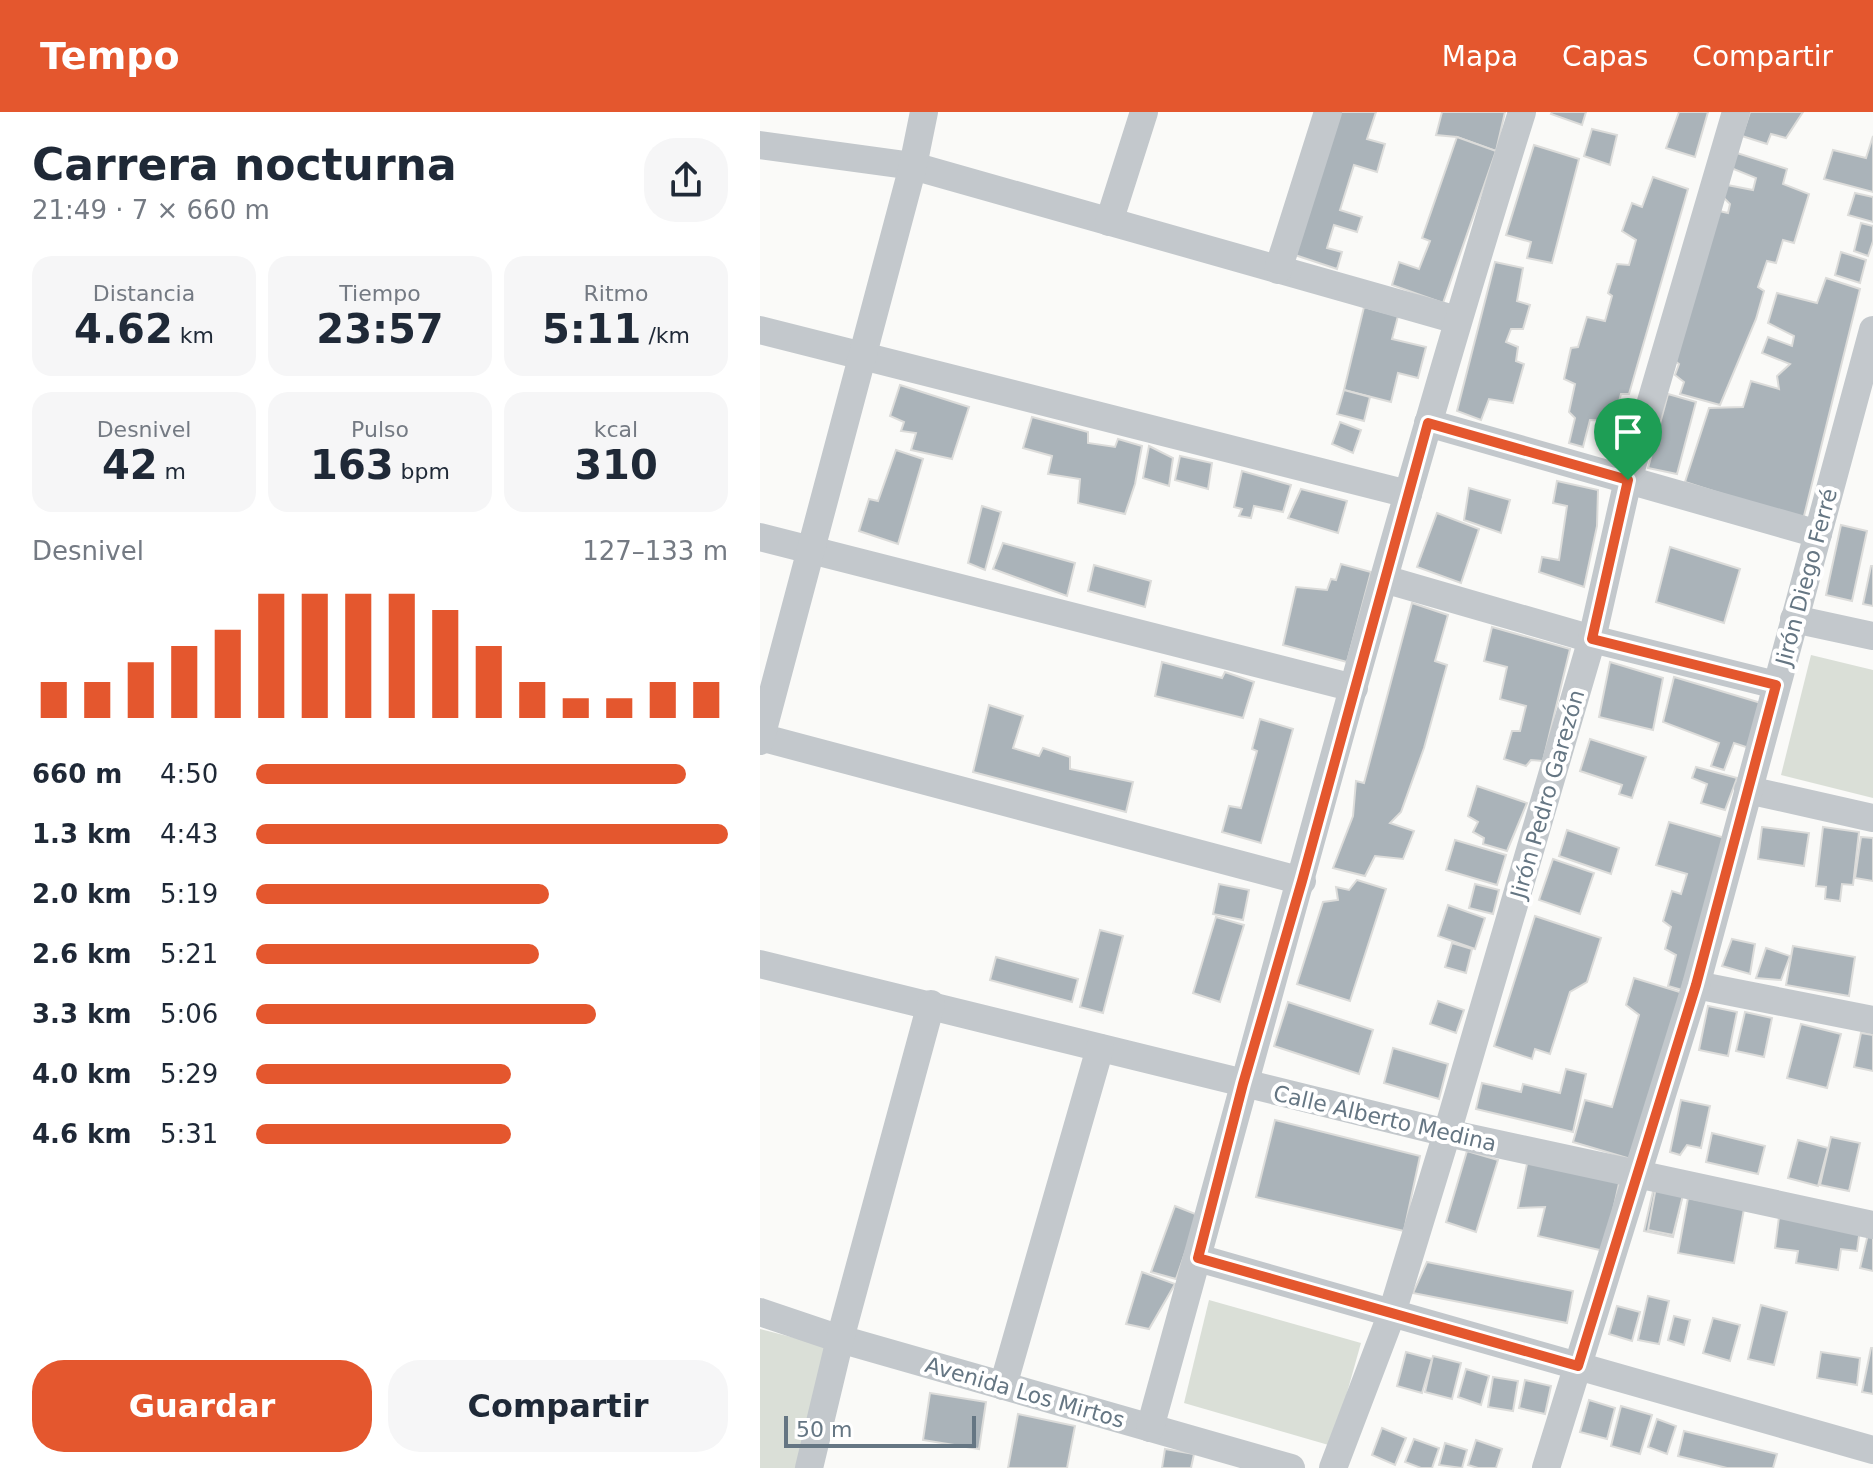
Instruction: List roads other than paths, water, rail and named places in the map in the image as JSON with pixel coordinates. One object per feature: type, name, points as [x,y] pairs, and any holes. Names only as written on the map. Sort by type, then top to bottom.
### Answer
[{"type":"street","points":[[924,112],[913,166],[760,738],[1302,881]]},
{"type":"street","points":[[1109,222],[1144,112]]},
{"type":"street","points":[[1278,270],[1328,112]]},
{"type":"street","points":[[1150,1428],[1457,320],[1522,112]]},
{"type":"street","name":"Jirón Pedro Garezón","points":[[1333,1468],[1392,1313],[1447,1133],[1592,639],[1628,480],[1736,112]]},
{"type":"street","points":[[760,145],[913,166],[1457,320]]},
{"type":"street","points":[[760,330],[1408,494]]},
{"type":"street","name":"Jirón Diego Ferré","points":[[1546,1468],[1696,985],[1818,534],[1860,429],[1873,330]]},
{"type":"street","points":[[1428,423],[1818,534]]},
{"type":"street","points":[[760,537],[1354,688]]},
{"type":"street","points":[[1384,579],[1592,639],[1776,685]]},
{"type":"street","points":[[1794,619],[1873,636]]},
{"type":"street","points":[[1748,790],[1873,818]]},
{"type":"street","name":"Calle Alberto Medina","points":[[760,964],[1447,1133],[1873,1225]]},
{"type":"street","points":[[1696,985],[1873,1020]]},
{"type":"street","points":[[809,1468],[840,1339],[931,1004]]},
{"type":"street","points":[[1003,1386],[1100,1048]]},
{"type":"street","points":[[1198,1258],[1873,1450]]},
{"type":"street","name":"Avenida Los Mirtos","points":[[760,1312],[840,1339],[1291,1468]]}]
